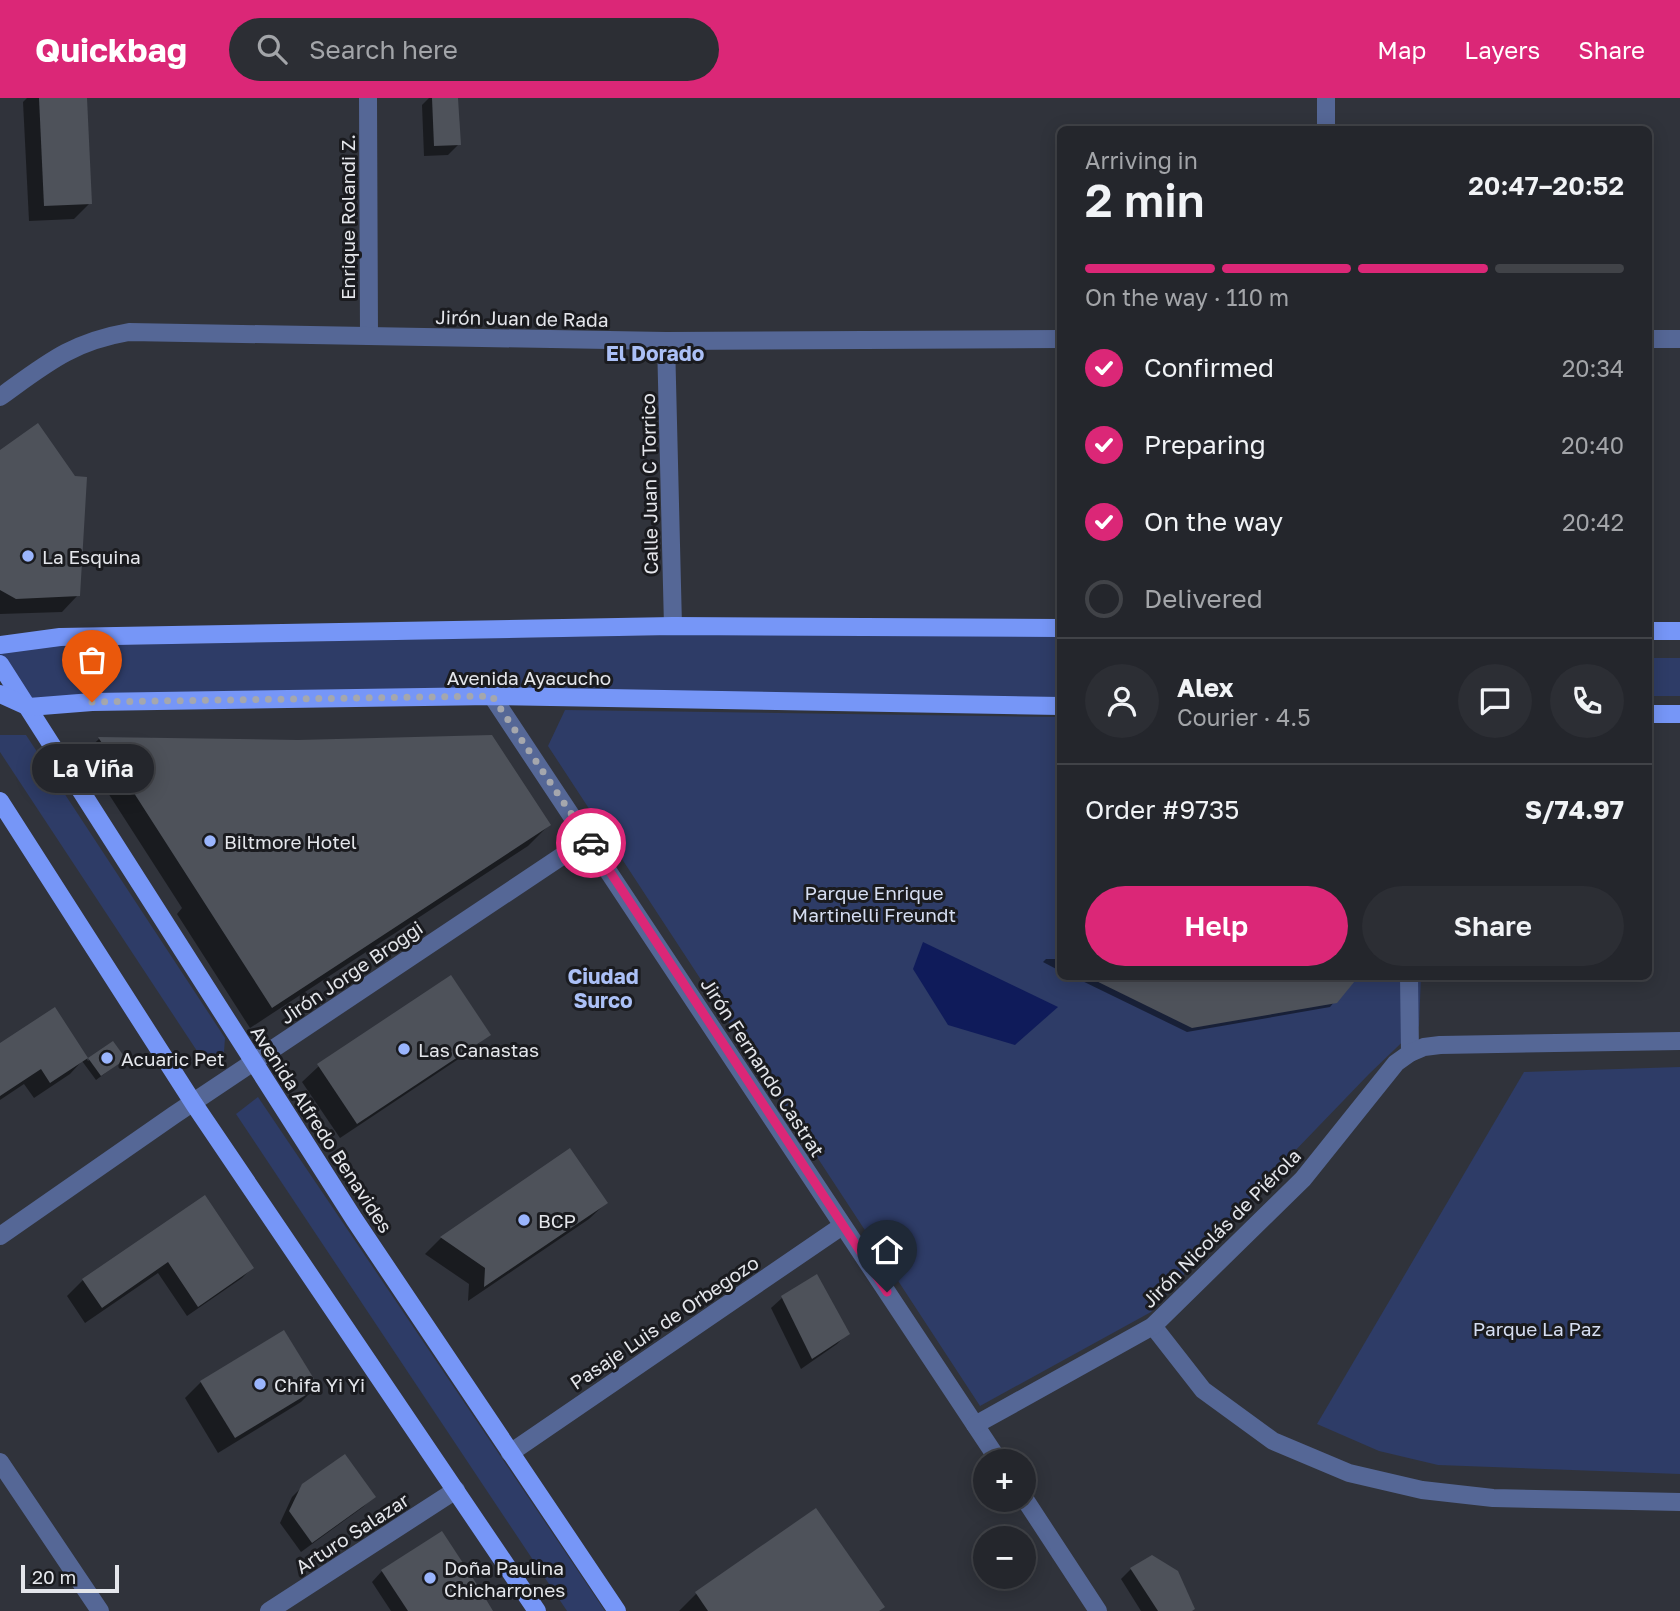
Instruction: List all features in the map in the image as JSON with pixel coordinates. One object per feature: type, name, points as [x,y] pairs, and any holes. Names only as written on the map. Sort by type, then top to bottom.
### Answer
[{"type":"main road","points":[[0,645],[60,637],[673,626],[1057,628]]},
{"type":"main road","points":[[1652,631],[1680,631]]},
{"type":"main road","name":"Avenida Alfredo Benavides","points":[[0,664],[254,1063],[617,1611]]},
{"type":"main road","name":"Avenida Ayacucho","points":[[0,694],[29,707],[92,702],[492,696],[1057,706]]},
{"type":"main road","points":[[1652,714],[1680,714]]},
{"type":"main road","points":[[0,800],[194,1104],[537,1611]]},
{"type":"street","name":"Enrique Rolandi Z.","points":[[368,98],[369,336]]},
{"type":"street","points":[[1326,98],[1326,126]]},
{"type":"street","name":"Jirón Juan de Rada","points":[[0,397],[72,348],[101,337],[129,332],[666,341],[1057,339]]},
{"type":"street","points":[[1652,339],[1680,339]]},
{"type":"street","name":"Calle Juan C Torrico","points":[[666,341],[673,626]]},
{"type":"street","name":"Jirón Fernando Castrat","points":[[492,696],[589,838],[991,1449]]},
{"type":"street","name":"Jirón Jorge Broggi","points":[[0,1236],[589,838]]},
{"type":"street","points":[[1409,980],[1410,1053]]},
{"type":"street","name":"Jirón Nicolás de Piérola","points":[[975,1425],[1153,1326],[1303,1179],[1384,1076],[1410,1053],[1424,1047],[1440,1045],[1680,1041]]},
{"type":"street","name":"Pasaje Luis de Orbegozo","points":[[510,1453],[842,1226]]},
{"type":"street","points":[[1153,1326],[1203,1390],[1273,1441],[1349,1473],[1422,1490],[1493,1498],[1680,1502]]},
{"type":"street","points":[[0,1462],[100,1611]]},
{"type":"street","name":"Arturo Salazar","points":[[270,1611],[456,1490]]},
{"type":"street","points":[[1033,1512],[1098,1611]]},
{"type":"green space","points":[[1057,628],[1057,707],[492,696],[29,707],[0,664],[0,647]]},
{"type":"green space","points":[[1652,658],[1680,658],[1680,696],[1652,696]]},
{"type":"green space","name":"Parque Enrique Martinelli Freundt","points":[[565,710],[1057,717],[1057,980],[1421,980],[1419,1026],[1263,1184],[1151,1312],[980,1406],[548,746]]},
{"type":"green space","points":[[0,735],[26,735],[225,1038],[224,1052],[201,1057],[0,752]]},
{"type":"green space","name":"Parque La Paz","points":[[1680,1067],[1680,1474],[1438,1465],[1379,1451],[1317,1424],[1524,1072]]},
{"type":"green space","points":[[258,1097],[605,1611],[567,1611],[236,1114]]},
{"type":"shaded area","points":[[923,942],[1058,1007],[1015,1045],[948,1025],[913,969]]},
{"type":"building","points":[[39,98],[87,98],[92,204],[44,206]]},
{"type":"building","points":[[432,98],[458,98],[461,145],[434,146]]},
{"type":"building","points":[[38,423],[75,476],[87,477],[80,596],[16,599],[0,590],[0,450]]},
{"type":"building","points":[[492,735],[551,825],[272,1008],[98,737],[298,740]]},
{"type":"building","name":"Las Canastas","points":[[451,975],[491,1035],[357,1124],[317,1064]]},
{"type":"building","points":[[1094,980],[1356,980],[1337,1003],[1192,1028]]},
{"type":"building","points":[[55,1007],[88,1058],[50,1083],[41,1069],[0,1096],[0,1043]]},
{"type":"building","name":"Acuaric Pet","points":[[113,1041],[126,1059],[101,1076],[88,1058]]},
{"type":"building","name":"BCP","points":[[570,1148],[608,1203],[484,1287],[485,1268],[440,1237]]},
{"type":"building","points":[[205,1195],[254,1268],[198,1307],[168,1262],[102,1308],[82,1279]]},
{"type":"building","points":[[817,1274],[850,1334],[812,1359],[781,1296]]},
{"type":"building","name":"Chifa Yi Yi","points":[[284,1330],[319,1387],[235,1438],[200,1381]]},
{"type":"building","points":[[345,1454],[376,1497],[312,1543],[289,1511],[302,1484]]},
{"type":"building","points":[[816,1508],[885,1607],[879,1611],[708,1611],[695,1592]]},
{"type":"building","name":"Doña Paulina Chicharrones","points":[[442,1531],[493,1611],[408,1611],[381,1570]]},
{"type":"building","points":[[1152,1555],[1178,1571],[1195,1609],[1158,1611],[1130,1568]]},
{"type":"way so far","points":[[92,702],[492,696],[591,843]]},
{"type":"place","name":"La Esquina","points":[[28,556]]},
{"type":"place","name":"La Viña","points":[[92,702]]},
{"type":"place","name":"Biltmore Hotel","points":[[210,841]]},
{"type":"place","name":"Las Canastas","points":[[404,1049]]},
{"type":"place","name":"Acuaric Pet","points":[[107,1058]]},
{"type":"place","name":"BCP","points":[[524,1220]]},
{"type":"place","name":"Chifa Yi Yi","points":[[260,1384]]},
{"type":"place","name":"Doña Paulina Chicharrones","points":[[430,1578]]},
{"type":"district","name":"El Dorado","points":[[655,353]]},
{"type":"district","name":"Ciudad Surco","points":[[603,988]]},
{"type":"route","points":[[591,843],[887,1292]]}]
